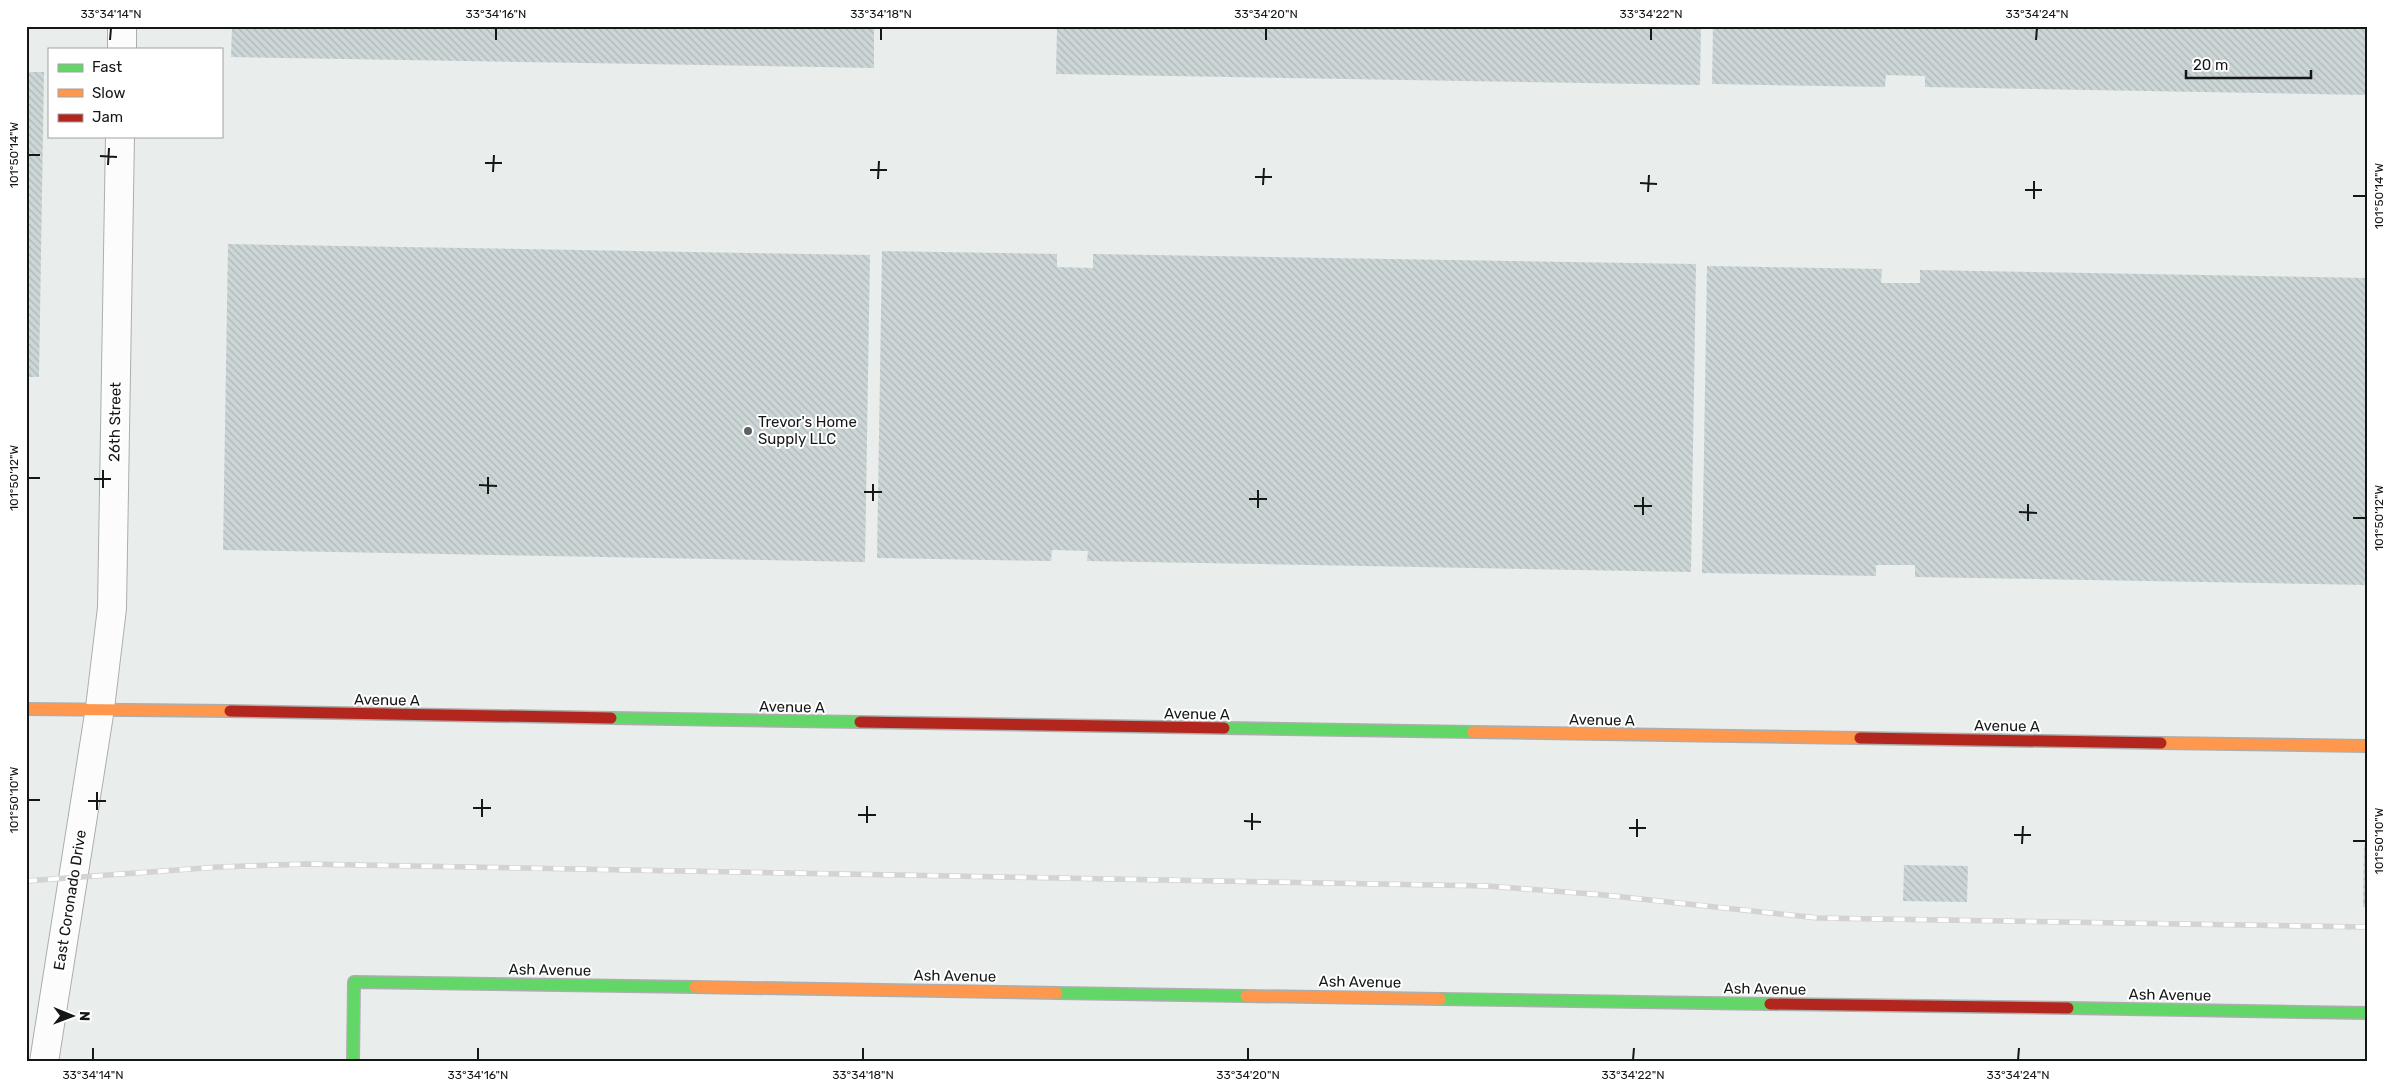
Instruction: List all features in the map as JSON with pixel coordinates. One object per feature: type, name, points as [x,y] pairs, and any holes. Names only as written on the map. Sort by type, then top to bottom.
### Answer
[{"type":"main road","name":"Avenue A","points":[[26,709],[100,708],[465,717],[2367,746]]},
{"type":"main road","name":"Ash Avenue","points":[[353,1062],[354,982],[2367,1013]]},
{"type":"street","points":[[122,26],[122,48]]},
{"type":"street","name":"26th Street","points":[[100,708],[112,608],[120,138]]},
{"type":"street","name":"East Coronado Drive","points":[[44,1062],[100,708]]},
{"type":"building","points":[[232,26],[874,26],[874,68],[231,57]]},
{"type":"building","points":[[1057,26],[1701,26],[1700,85],[1056,74]]},
{"type":"building","points":[[1713,26],[2367,26],[2367,95],[1925,87],[1925,76],[1886,75],[1885,87],[1712,84]]},
{"type":"building","points":[[26,72],[44,72],[39,377],[26,377]]},
{"type":"building","points":[[228,244],[870,255],[865,562],[223,550]]},
{"type":"building","points":[[882,251],[1057,254],[1057,267],[1093,268],[1093,254],[1696,264],[1691,572],[1087,561],[1088,551],[1052,550],[1051,561],[877,558]]},
{"type":"building","points":[[1707,266],[1882,269],[1881,283],[1920,283],[1920,270],[2367,278],[2367,585],[1915,577],[1915,565],[1876,565],[1876,576],[1702,573]]},
{"type":"building","points":[[2364,844],[2367,844],[2367,907],[2363,907]]},
{"type":"building","points":[[1904,865],[1968,866],[1967,902],[1903,901]]},
{"type":"railway","points":[[26,881],[218,867],[305,864],[1488,886],[1604,895],[1818,918],[2367,927]]},
{"type":"traffic: fast","points":[[611,718],[860,722]]},
{"type":"traffic: fast","points":[[1224,728],[1473,732]]},
{"type":"traffic: fast","points":[[353,1062],[354,982],[695,987]]},
{"type":"traffic: fast","points":[[1057,993],[1246,996]]},
{"type":"traffic: fast","points":[[1440,999],[1770,1004]]},
{"type":"traffic: fast","points":[[2068,1008],[2367,1013]]},
{"type":"traffic: slow","points":[[26,709],[230,711]]},
{"type":"traffic: slow","points":[[1473,732],[1860,738]]},
{"type":"traffic: slow","points":[[2161,743],[2367,746]]},
{"type":"traffic: slow","points":[[695,987],[1057,993]]},
{"type":"traffic: slow","points":[[1246,996],[1440,999]]},
{"type":"traffic: jam","points":[[230,711],[611,718]]},
{"type":"traffic: jam","points":[[860,722],[1224,728]]},
{"type":"traffic: jam","points":[[1860,738],[2161,743]]},
{"type":"traffic: jam","points":[[1770,1004],[2068,1008]]},
{"type":"place","name":"Trevor's Home Supply LLC","points":[[748,431]]}]
